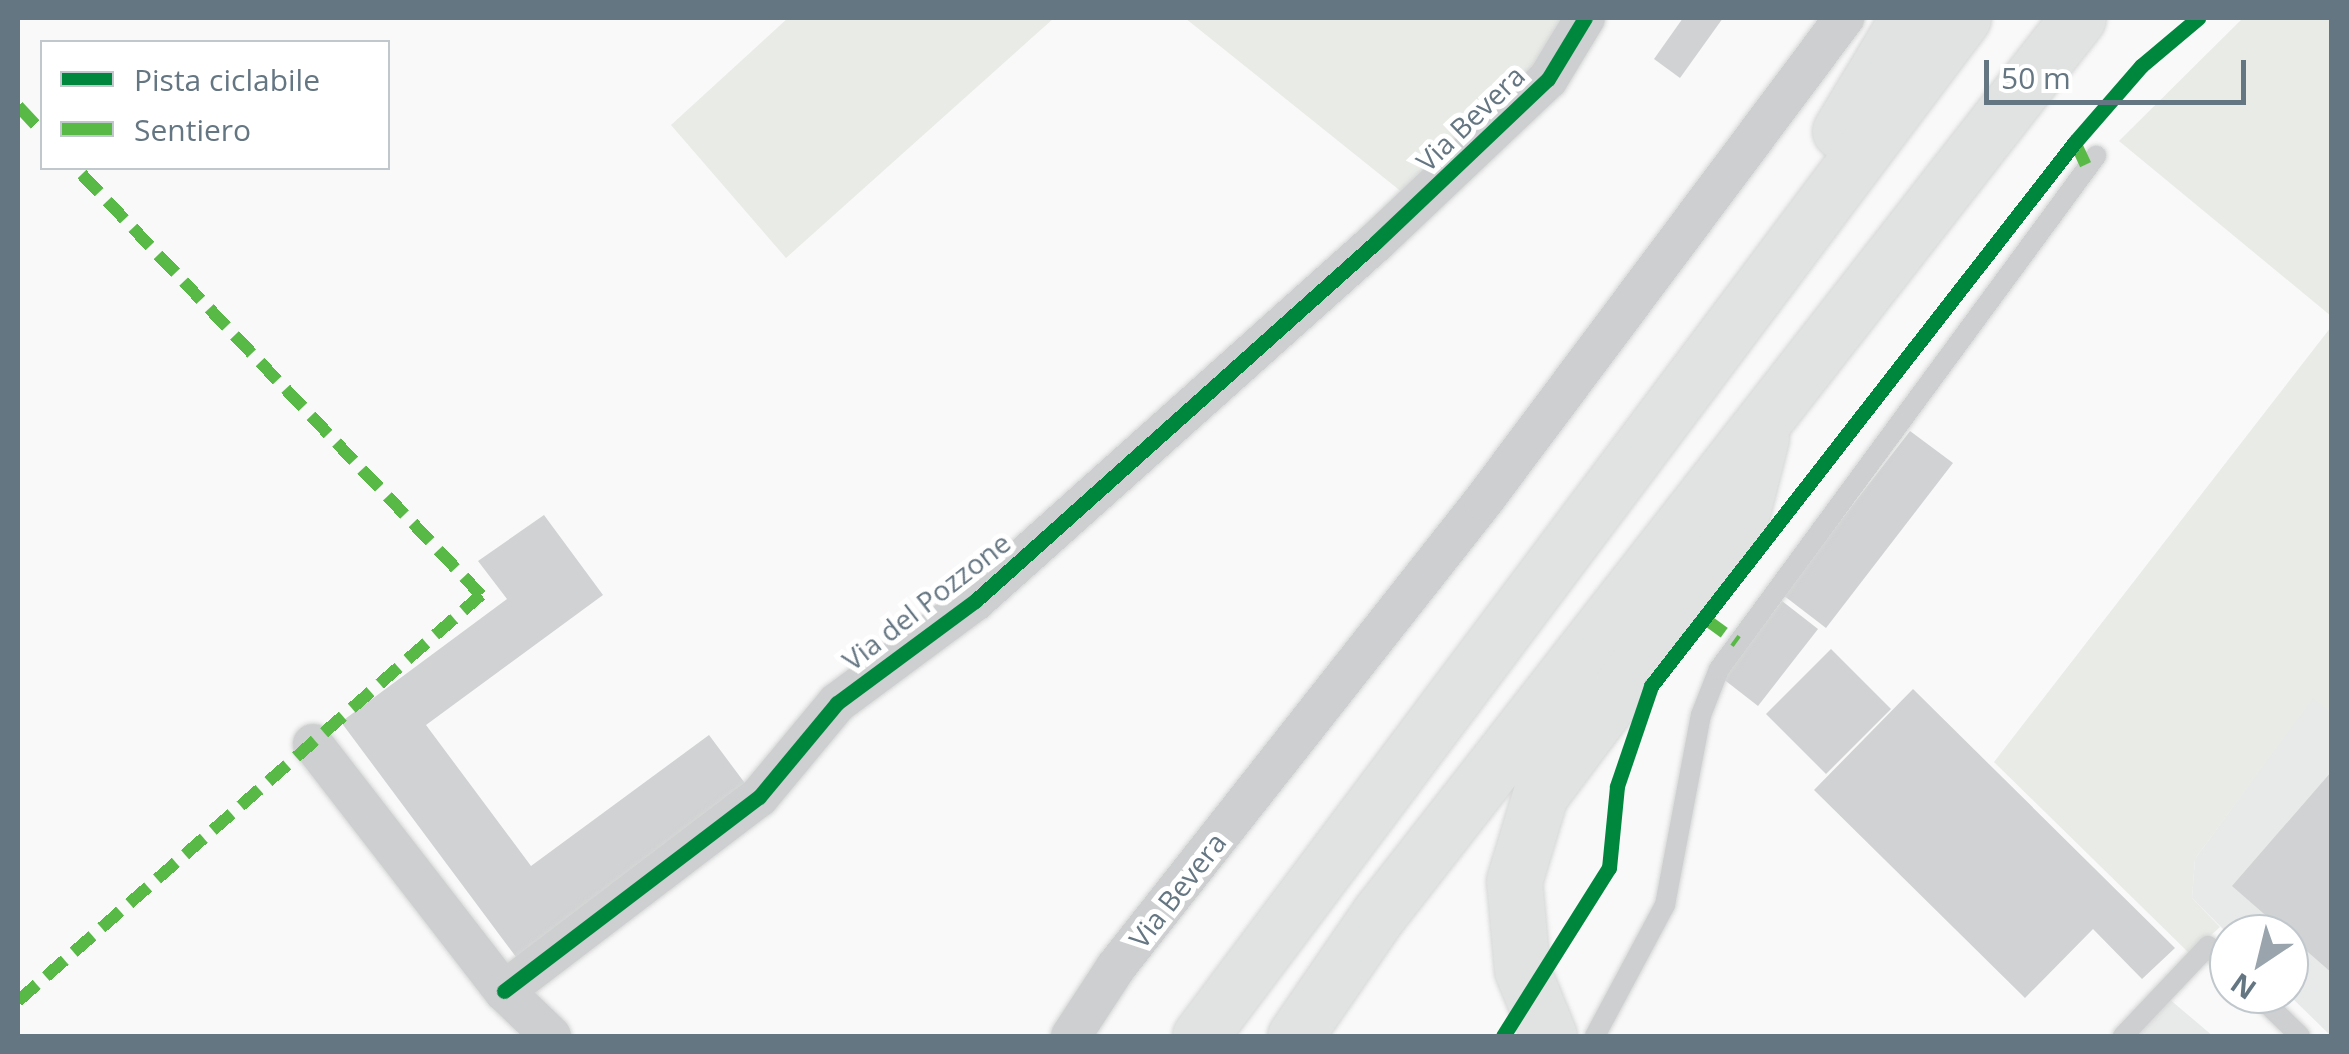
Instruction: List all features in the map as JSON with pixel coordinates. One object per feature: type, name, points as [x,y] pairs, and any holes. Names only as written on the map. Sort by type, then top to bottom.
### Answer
[{"type":"highway","points":[[1722,341],[1908,18]]},
{"type":"highway","points":[[1200,1036],[1963,18]]},
{"type":"highway","points":[[1296,1036],[1379,914],[2078,18]]},
{"type":"highway","points":[[1549,1036],[1522,970],[1514,881],[1540,795],[1737,532],[1767,414]]},
{"type":"street","name":"Via Bevera","points":[[1376,243],[1548,79],[1585,18]]},
{"type":"street","name":"Via Bevera","points":[[1071,1036],[1116,967],[1484,500],[1829,28]]},
{"type":"street","name":"Via del Pozzone","points":[[504,991],[759,798],[837,703],[975,601],[1376,243]]},
{"type":"street","points":[[312,744],[504,991],[551,1036]]},
{"type":"lane","points":[[1594,1036],[1664,904],[1701,714],[1719,669],[2096,156]]},
{"type":"lane","points":[[2122,1036],[2209,947]]},
{"type":"lane","points":[[2277,1014],[2300,1036]]},
{"type":"shaded area","points":[[788,18],[1054,18],[786,258],[671,125]]},
{"type":"shaded area","points":[[1185,18],[1564,18],[1539,67],[1408,197]]},
{"type":"shaded area","points":[[2243,18],[2331,18],[2331,316],[2119,141]]},
{"type":"shaded area","points":[[2331,327],[2331,712],[2313,698],[2195,859],[2192,898],[2209,916],[2209,937],[2190,954],[1994,762]]},
{"type":"shaded area","points":[[2313,697],[2331,712],[2331,1036],[2308,1014],[2309,914],[2209,915],[2192,898],[2195,859]]},
{"type":"shaded area","points":[[2168,998],[2213,1036],[2134,1036]]},
{"type":"building","points":[[1683,18],[1723,18],[1680,78],[1654,59]]},
{"type":"building","points":[[1910,431],[1953,463],[1826,628],[1783,595]]},
{"type":"building","points":[[544,515],[603,595],[426,725],[531,866],[709,735],[750,790],[519,961],[341,722],[507,599],[478,561]]},
{"type":"building","points":[[1782,601],[1818,629],[1758,706],[1722,678]]},
{"type":"building","points":[[1831,649],[1891,709],[1826,774],[1766,714]]},
{"type":"building","points":[[1913,689],[2175,948],[2142,979],[2093,929],[2025,998],[1814,790]]},
{"type":"building","points":[[2332,771],[2332,973],[2309,953],[2309,914],[2264,914],[2232,886]]},
{"type":"marked path","points":[[18,106],[40,130]]},
{"type":"marked path","points":[[2075,142],[2087,168]]},
{"type":"marked path","points":[[18,1001],[481,595],[78,170]]},
{"type":"marked path","points":[[1704,618],[1737,642]]},
{"type":"cycle path","points":[[504,991],[759,797],[837,703],[975,601],[1375,243],[1548,79],[1585,18]]},
{"type":"cycle path","points":[[1503,1036],[1609,868],[1617,786],[1651,686],[2075,142],[2141,66],[2198,18]]}]
